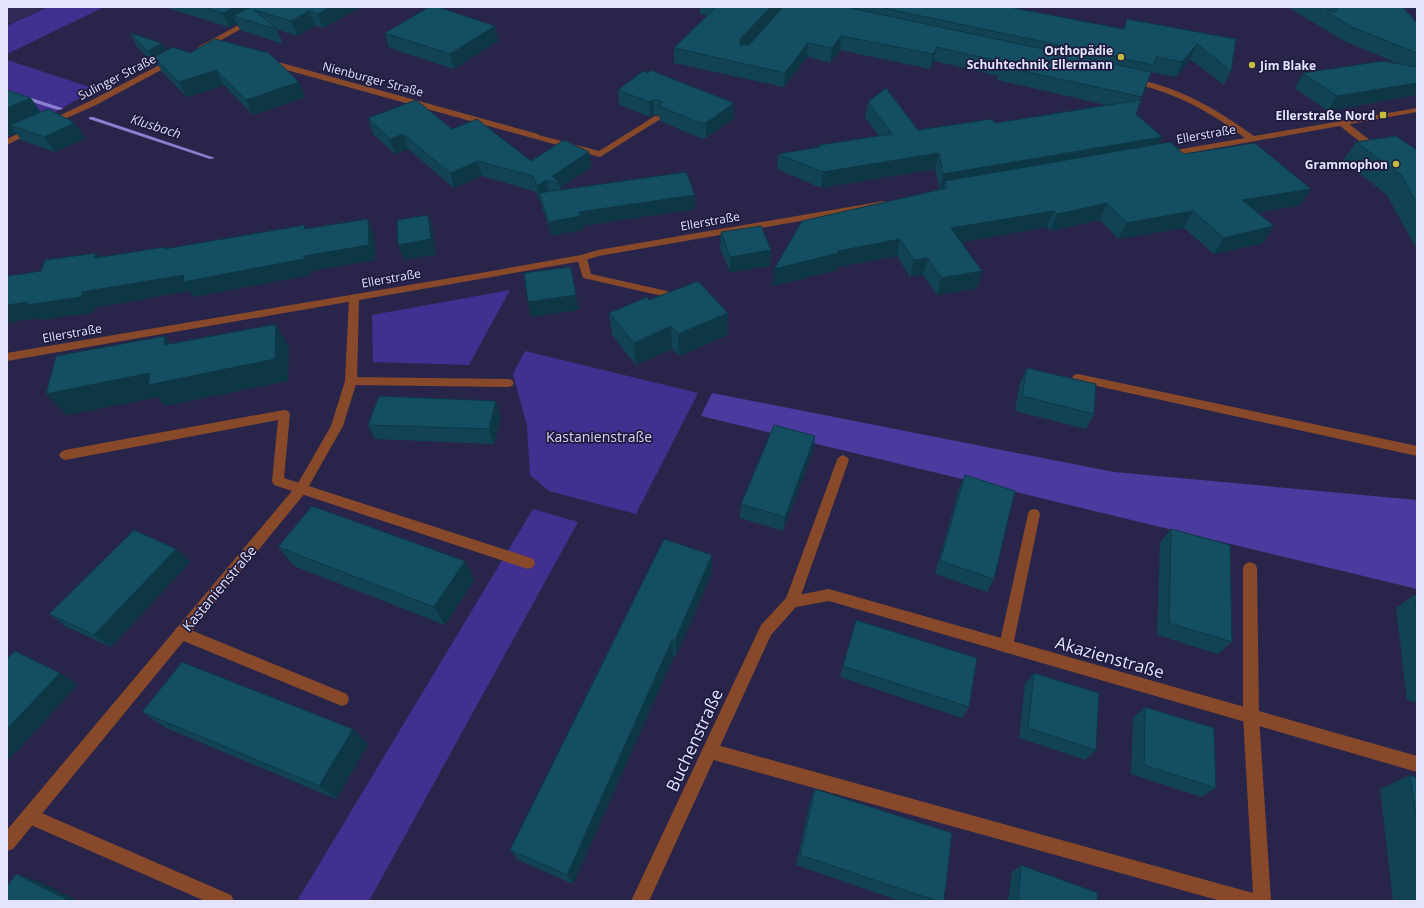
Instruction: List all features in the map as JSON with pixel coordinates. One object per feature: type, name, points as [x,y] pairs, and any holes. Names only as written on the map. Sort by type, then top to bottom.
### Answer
[{"type":"street","points":[[193,51],[278,7]]},
{"type":"street","points":[[205,45],[221,49]]},
{"type":"street","name":"Sulinger Straße","points":[[7,142],[93,103],[181,58]]},
{"type":"street","name":"Nienburger Straße","points":[[259,60],[600,154],[658,118]]},
{"type":"street","points":[[1123,78],[1166,90],[1191,99],[1212,111],[1252,140]]},
{"type":"street","name":"Ellerstraße","points":[[1159,156],[1417,110]]},
{"type":"street","points":[[1342,123],[1373,146],[1386,147]]},
{"type":"street","name":"Ellerstraße","points":[[7,357],[354,298],[894,202]]},
{"type":"street","points":[[582,258],[587,276],[667,294]]},
{"type":"street","name":"Kastanienstraße","points":[[7,843],[301,489],[337,426],[351,381],[354,298]]},
{"type":"street","points":[[1078,378],[1417,451]]},
{"type":"street","points":[[351,381],[508,383]]},
{"type":"street","points":[[65,455],[284,414],[278,481],[528,563]]},
{"type":"street","points":[[792,601],[843,460]]},
{"type":"street","points":[[1006,646],[1034,514]]},
{"type":"street","points":[[1250,568],[1250,716],[1262,901]]},
{"type":"street","name":"Akazienstraße","points":[[792,601],[829,595],[1417,764]]},
{"type":"street","name":"Buchenstraße","points":[[640,901],[766,630],[792,601]]},
{"type":"street","points":[[181,634],[342,700]]},
{"type":"street","points":[[710,751],[1252,901]]},
{"type":"street","points":[[30,816],[225,901]]},
{"type":"shaded area","points":[[7,7],[46,7],[7,25]]},
{"type":"shaded area","points":[[712,393],[1114,472],[1417,500],[1417,589],[701,416]]},
{"type":"green space","points":[[48,7],[104,7],[7,54],[7,26]]},
{"type":"green space","points":[[7,60],[96,89],[50,115],[7,101]]},
{"type":"green space","points":[[510,290],[469,365],[373,362],[372,315]]},
{"type":"green space","name":"Kastanienstraße","points":[[525,351],[698,393],[636,514],[549,491],[530,475],[527,426],[513,374]]},
{"type":"green space","points":[[533,509],[578,522],[369,901],[297,901]]},
{"type":"building","points":[[203,7],[235,7],[223,13]]},
{"type":"building","points":[[251,7],[330,7],[318,14],[309,11],[291,21],[254,10],[277,29],[233,16]]},
{"type":"building","points":[[429,7],[438,7],[495,26],[450,54],[385,33]]},
{"type":"building","points":[[716,7],[771,7],[740,39],[740,45],[749,45],[783,7],[846,7],[1151,72],[1142,97],[1001,66],[1003,62],[937,47],[933,54],[841,36],[832,48],[808,43],[785,73],[674,48]]},
{"type":"building","points":[[879,7],[1014,7],[1124,29],[1127,19],[1236,39],[1231,71],[1197,44],[1182,62],[1156,57],[1153,65]]},
{"type":"building","points":[[1319,7],[1326,7],[1327,10],[1334,12],[1337,10],[1336,7],[1403,7],[1417,23],[1417,53],[1352,27]]},
{"type":"building","points":[[130,33],[162,43],[148,51]]},
{"type":"building","points":[[215,39],[269,53],[299,82],[246,100],[216,70],[179,82],[154,57],[173,47],[190,53]]},
{"type":"building","points":[[1382,61],[1417,67],[1417,83],[1337,96],[1303,73]]},
{"type":"building","points":[[650,70],[734,103],[706,123],[700,123],[659,106],[663,102],[653,100],[649,102],[618,90],[643,71],[648,73]]},
{"type":"building","points":[[886,88],[918,130],[992,119],[995,123],[1141,100],[1136,114],[1162,137],[943,174],[939,153],[823,172],[778,154],[820,147],[819,145],[892,134],[868,102]]},
{"type":"building","points":[[7,90],[31,98],[7,108]]},
{"type":"building","points":[[416,100],[452,129],[477,119],[531,161],[564,140],[589,152],[552,176],[559,183],[546,180],[537,186],[533,176],[478,161],[450,173],[403,134],[390,139],[368,118]]},
{"type":"building","points":[[48,109],[75,123],[44,137],[10,125]]},
{"type":"building","points":[[1396,136],[1417,150],[1417,203],[1401,175],[1356,142]]},
{"type":"building","points":[[1170,142],[1184,154],[1255,143],[1311,189],[1242,200],[1274,226],[1224,238],[1193,211],[1126,223],[1107,203],[1057,214],[1054,211],[951,228],[982,271],[941,278],[928,258],[914,260],[900,239],[838,251],[839,253],[774,269],[802,221],[947,188],[945,181]]},
{"type":"building","points":[[686,172],[695,195],[579,212],[581,216],[549,222],[539,193]]},
{"type":"building","points":[[428,215],[431,239],[398,245],[397,220]]},
{"type":"building","points":[[368,219],[369,245],[304,256],[304,259],[183,282],[184,275],[82,292],[81,297],[27,305],[28,302],[7,305],[7,276],[41,271],[45,260],[96,253],[94,258],[165,247],[164,249],[305,225],[304,229]]},
{"type":"building","points":[[761,226],[771,250],[730,257],[721,232]]},
{"type":"building","points":[[571,267],[576,295],[528,302],[524,273]]},
{"type":"building","points":[[698,281],[728,313],[678,334],[671,326],[634,343],[609,313],[647,297],[649,300]]},
{"type":"building","points":[[276,324],[275,359],[148,385],[150,373],[46,394],[56,356],[165,336],[164,345]]},
{"type":"building","points":[[1027,368],[1096,384],[1094,414],[1022,396]]},
{"type":"building","points":[[379,396],[496,401],[489,429],[368,425]]},
{"type":"building","points":[[774,425],[815,436],[785,517],[741,504]]},
{"type":"building","points":[[965,475],[1015,491],[994,579],[940,561]]},
{"type":"building","points":[[312,506],[465,561],[434,607],[278,547]]},
{"type":"building","points":[[1171,529],[1230,545],[1232,642],[1169,623]]},
{"type":"building","points":[[134,530],[176,549],[94,635],[49,614]]},
{"type":"building","points":[[664,539],[712,555],[675,640],[672,640],[567,875],[510,850]]},
{"type":"building","points":[[1414,595],[1417,596],[1417,617]]},
{"type":"building","points":[[856,620],[977,658],[969,707],[843,666]]},
{"type":"building","points":[[15,651],[60,673],[7,729],[7,659]]},
{"type":"building","points":[[182,662],[353,729],[319,786],[142,712]]},
{"type":"building","points":[[1034,673],[1099,693],[1096,750],[1028,728]]},
{"type":"building","points":[[1145,707],[1214,728],[1216,788],[1144,765]]},
{"type":"building","points":[[1410,775],[1417,778],[1417,823]]},
{"type":"building","points":[[815,789],[952,833],[944,901],[937,901],[800,855]]},
{"type":"building","points":[[1021,865],[1098,893],[1097,901],[1018,901]]},
{"type":"building","points":[[16,874],[70,901],[7,901],[7,886]]},
{"type":"waterway","name":"Klusbach","points":[[7,92],[60,109]]},
{"type":"waterway","name":"Klusbach","points":[[91,118],[212,158]]},
{"type":"place","name":"Orthopädie Schuhtechnik Ellermann","points":[[1121,57]]},
{"type":"place","name":"Jim Blake","points":[[1252,65]]},
{"type":"place","name":"Ellerstraße Nord","points":[[1383,115]]},
{"type":"place","name":"Grammophon","points":[[1396,164]]}]
